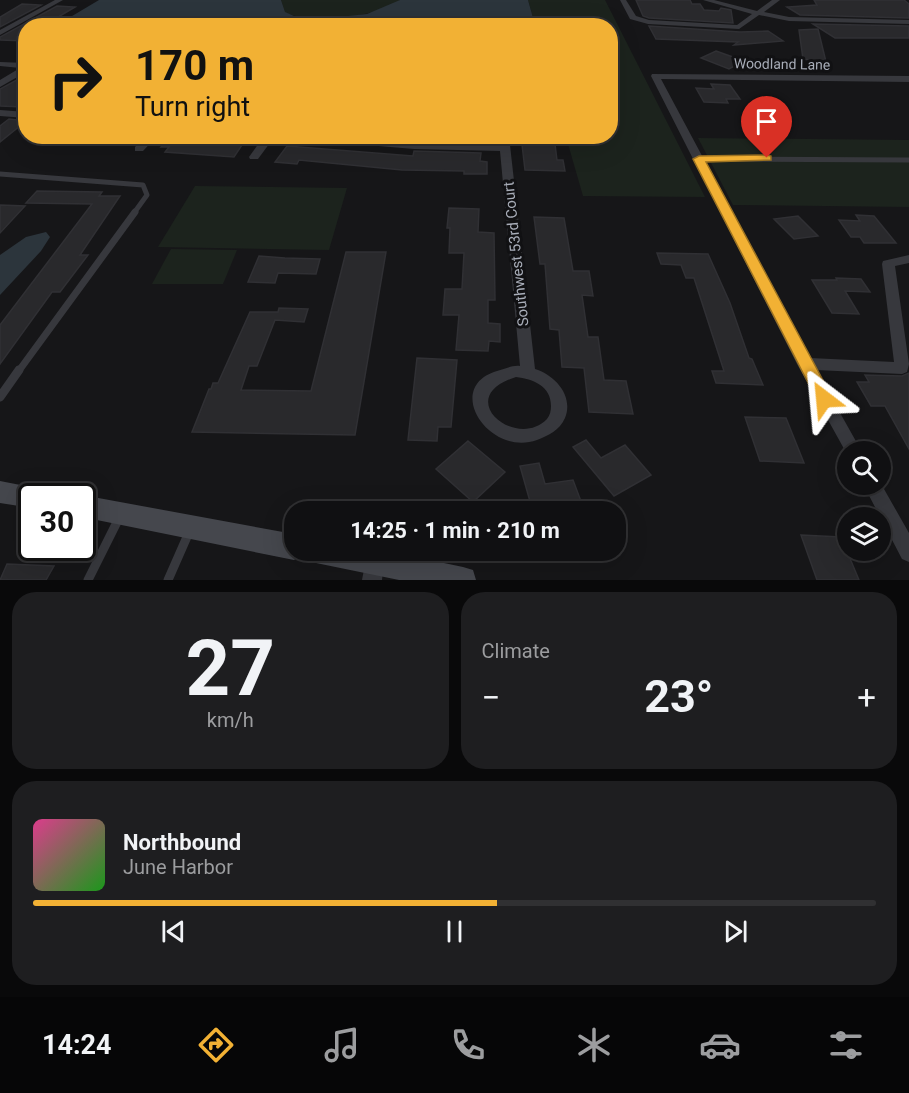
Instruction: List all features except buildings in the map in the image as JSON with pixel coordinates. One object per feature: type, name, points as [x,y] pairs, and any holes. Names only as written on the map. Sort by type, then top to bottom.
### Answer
[{"type":"street","points":[[27,18],[60,0]]},
{"type":"street","points":[[623,0],[633,17],[648,22],[739,27],[777,0]]},
{"type":"street","points":[[706,0],[799,20],[909,22]]},
{"type":"street","points":[[0,33],[18,23]]},
{"type":"street","points":[[0,64],[18,66]]},
{"type":"street","points":[[0,84],[18,72]]},
{"type":"street","name":"Woodland Lane","points":[[699,159],[655,76],[909,79]]},
{"type":"street","points":[[0,113],[18,114]]},
{"type":"street","points":[[138,149],[143,144]]},
{"type":"street","points":[[254,157],[264,144]]},
{"type":"street","points":[[390,144],[414,146],[460,144]]},
{"type":"street","name":"Southwest 53rd Court","points":[[505,144],[528,372]]},
{"type":"street","points":[[699,159],[805,364],[848,441]]},
{"type":"street","points":[[805,364],[905,370],[888,264],[909,259]]},
{"type":"street","points":[[516,371],[528,372],[551,385],[558,395],[561,406],[558,417],[550,427],[539,434],[510,435],[488,423],[481,413],[480,393],[493,377],[516,371]]},
{"type":"street","points":[[0,492],[18,494]]},
{"type":"street","points":[[878,495],[909,552]]},
{"type":"street","points":[[96,508],[284,545]]},
{"type":"street","points":[[345,561],[373,571],[463,580]]},
{"type":"lane","points":[[699,159],[909,160]]},
{"type":"lane","points":[[0,174],[143,185],[147,195],[0,396]]},
{"type":"lane","points":[[88,580],[122,513]]},
{"type":"lane","points":[[168,580],[191,528]]},
{"type":"shaded area","points":[[99,0],[281,0],[285,12],[294,16],[329,18],[69,18]]},
{"type":"shaded area","points":[[281,0],[400,0],[360,15],[312,18],[285,13]]},
{"type":"shaded area","points":[[400,0],[528,0],[533,18],[329,18],[367,14]]},
{"type":"shaded area","points":[[528,0],[605,0],[614,18],[533,18]]},
{"type":"shaded area","points":[[618,26],[705,197],[583,196],[568,144],[618,144]]},
{"type":"shaded area","points":[[698,138],[909,140],[909,207],[733,205]]},
{"type":"shaded area","points":[[195,186],[347,188],[329,250],[158,247]]},
{"type":"shaded area","points":[[46,232],[50,237],[41,251],[0,295],[0,255],[26,237]]},
{"type":"shaded area","points":[[171,249],[237,250],[223,284],[152,284]]},
{"type":"route","points":[[767,158],[699,159],[824,399]]}]
